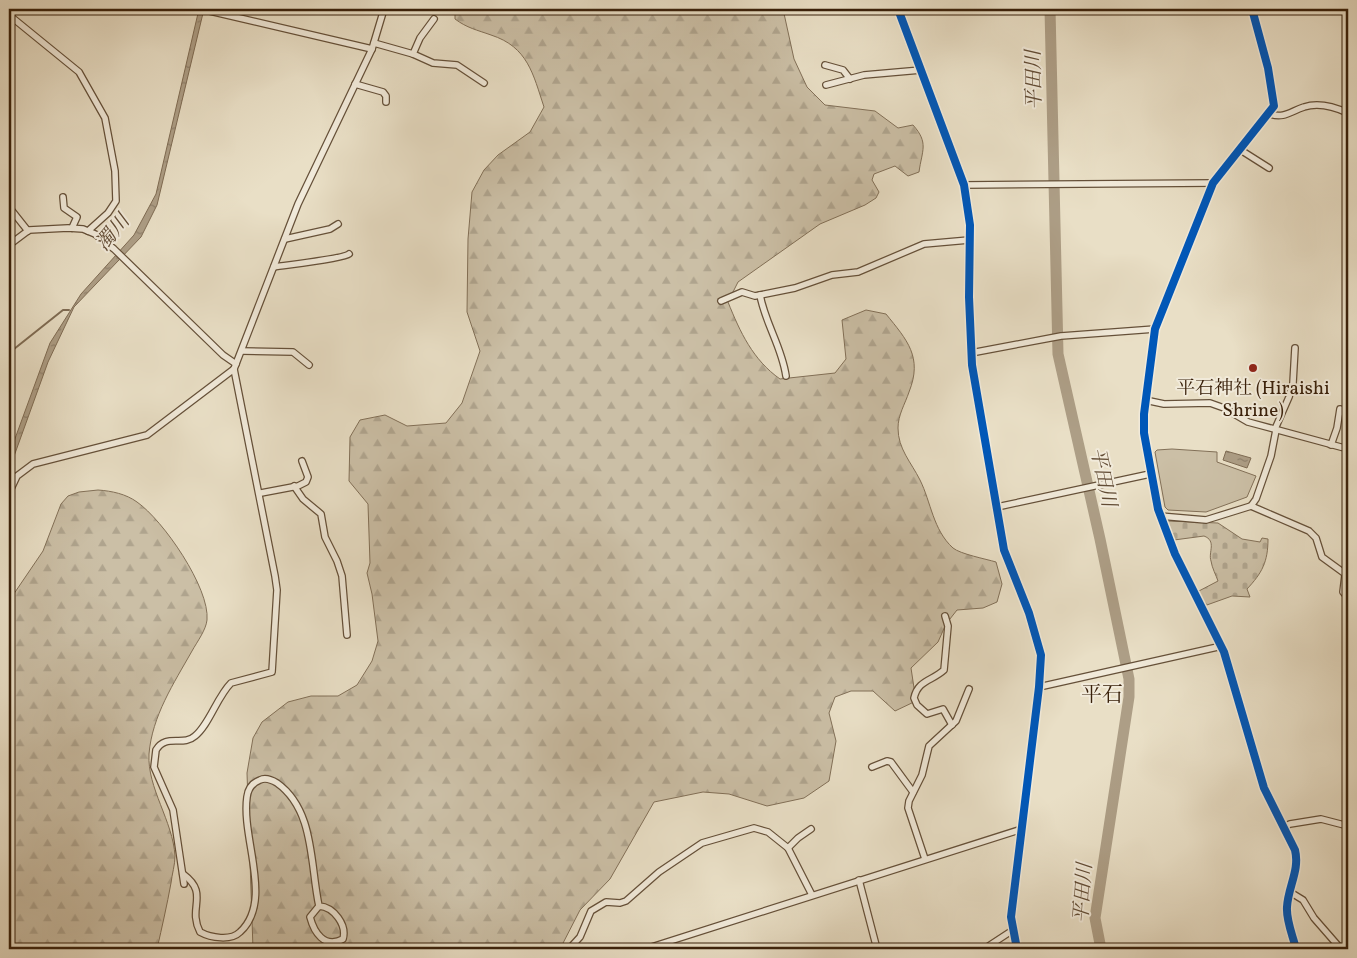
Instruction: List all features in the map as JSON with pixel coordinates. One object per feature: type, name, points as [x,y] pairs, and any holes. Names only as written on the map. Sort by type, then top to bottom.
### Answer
[{"type":"street","points":[[201,9],[413,54],[433,63],[457,65],[484,83]]},
{"type":"street","points":[[9,494],[17,476],[33,464],[147,435],[235,366],[298,204],[373,46],[384,9]]},
{"type":"street","points":[[898,9],[964,185],[968,205],[968,297],[971,353],[1004,550],[1029,613],[1041,655],[1039,687],[1011,917],[1017,949]]},
{"type":"street","points":[[1252,9],[1268,68],[1274,106],[1270,114],[1239,148],[1213,183],[1155,329],[1145,400],[1144,433],[1150,474],[1160,516],[1175,554],[1222,646],[1264,788],[1297,859],[1287,910],[1296,949]]},
{"type":"street","points":[[9,16],[78,72],[105,118],[115,171],[116,201],[108,213],[88,231]]},
{"type":"street","points":[[413,54],[420,38],[434,19]]},
{"type":"street","points":[[825,65],[843,70],[850,79]]},
{"type":"street","points":[[826,85],[864,75],[921,70]]},
{"type":"street","points":[[355,84],[383,92],[386,96],[386,102]]},
{"type":"street","points":[[1270,114],[1284,116],[1306,106],[1318,105],[1331,106],[1348,113]]},
{"type":"street","points":[[1239,148],[1269,168]]},
{"type":"street","points":[[964,185],[1213,183]]},
{"type":"street","points":[[63,197],[64,208],[77,217],[72,228]]},
{"type":"street","points":[[9,207],[28,231]]},
{"type":"street","points":[[285,239],[330,229],[338,224]]},
{"type":"street","points":[[9,245],[28,231],[72,228],[88,231],[114,249],[235,366],[261,493],[277,590],[272,672],[231,683],[196,736],[161,743],[154,756],[154,767],[173,810],[184,884]]},
{"type":"street","points":[[721,301],[742,292],[755,296],[795,288],[832,275],[858,272],[924,244],[969,240]]},
{"type":"street","points":[[274,267],[320,259],[341,258],[348,254]]},
{"type":"street","points":[[760,295],[762,306],[783,359],[786,376]]},
{"type":"street","points":[[971,353],[1060,336],[1155,329]]},
{"type":"street","points":[[1160,516],[1206,520],[1251,506],[1256,499],[1271,456],[1275,430],[1293,383],[1295,348]]},
{"type":"street","points":[[242,350],[293,352],[309,365]]},
{"type":"street","points":[[1145,400],[1164,404],[1210,403],[1224,408],[1248,422],[1348,449]]},
{"type":"street","points":[[1331,445],[1340,409]]},
{"type":"street","points":[[261,493],[304,483],[308,479],[302,461]]},
{"type":"street","points":[[997,507],[1150,474]]},
{"type":"street","points":[[294,486],[303,500],[321,514],[325,537],[338,561],[342,576],[347,635]]},
{"type":"street","points":[[1251,506],[1308,531],[1316,538],[1322,557],[1344,572]]},
{"type":"street","points":[[1348,550],[1343,592],[1348,598]]},
{"type":"street","points":[[945,616],[948,626],[944,670],[923,681],[917,688],[914,698],[917,705],[927,714],[943,709],[952,725]]},
{"type":"street","points":[[1039,687],[1222,646]]},
{"type":"street","points":[[925,859],[908,808],[922,774],[929,746],[952,725],[961,711],[969,689]]},
{"type":"street","points":[[872,767],[891,762],[913,792]]},
{"type":"street","points":[[183,874],[195,884],[198,892],[195,915],[200,932],[222,937],[233,937],[248,925],[254,912],[256,894],[248,839],[247,797],[250,787],[255,783],[266,779],[273,780],[284,788],[302,816],[312,854],[319,906],[310,917],[319,936],[330,942],[343,939],[341,924],[335,913],[329,908],[319,906]]},
{"type":"street","points":[[1283,827],[1321,819],[1326,819],[1334,824],[1348,826]]},
{"type":"street","points":[[569,949],[580,937],[591,911],[606,902],[620,903],[630,899],[659,872],[702,843],[754,828],[768,832],[788,848],[812,895]]},
{"type":"street","points":[[788,848],[811,829]]},
{"type":"street","points":[[645,949],[1022,829]]},
{"type":"street","points":[[858,880],[877,949]]},
{"type":"street","points":[[1290,892],[1303,900],[1314,918],[1341,949]]},
{"type":"street","points":[[984,949],[1013,930]]},
{"type":"green space","points":[[455,9],[783,9],[794,59],[807,87],[825,105],[875,111],[898,128],[913,125],[923,142],[919,172],[908,176],[895,166],[874,174],[872,180],[879,192],[876,198],[865,205],[820,224],[738,282],[728,302],[748,345],[762,363],[780,379],[835,373],[846,359],[842,320],[866,310],[886,314],[906,341],[913,359],[913,380],[898,423],[900,442],[903,449],[924,488],[937,524],[946,541],[953,548],[961,552],[996,562],[1002,584],[997,602],[983,608],[957,610],[946,624],[938,642],[911,668],[916,701],[895,711],[873,691],[851,691],[835,697],[829,713],[836,741],[829,781],[804,798],[767,806],[729,794],[703,792],[654,802],[610,879],[580,910],[560,949],[253,949],[247,773],[253,738],[262,722],[288,702],[311,696],[338,696],[357,685],[372,661],[378,641],[372,594],[367,573],[370,563],[368,504],[349,481],[350,437],[360,420],[385,415],[407,426],[446,423],[462,403],[480,351],[467,312],[468,239],[472,192],[484,170],[498,155],[530,132],[544,107],[532,73],[521,54],[503,40],[459,22],[455,19]]},
{"type":"green space","points":[[1157,450],[1217,452],[1217,462],[1256,476],[1247,497],[1206,512],[1168,510],[1165,507],[1155,452]]},
{"type":"green space","points":[[98,490],[119,493],[133,499],[148,511],[183,556],[193,573],[206,606],[207,620],[205,628],[159,713],[154,726],[149,754],[149,767],[152,779],[170,830],[175,856],[169,891],[157,949],[9,949],[9,601],[43,551],[61,504],[68,496],[79,492]]},
{"type":"green space","points":[[1167,521],[1218,523],[1242,539],[1260,542],[1262,538],[1268,539],[1267,554],[1263,567],[1257,578],[1247,589],[1250,597],[1232,596],[1204,606],[1197,592],[1218,581],[1210,558],[1210,541],[1204,536],[1174,540]]},
{"type":"water","name":"濁川","points":[[199,9],[204,9],[157,205],[141,237],[74,307],[48,362],[9,470],[9,455],[50,343],[81,294],[134,235],[156,194]]},
{"type":"water","points":[[1226,451],[1251,458],[1247,468],[1223,460]]},
{"type":"waterway","name":"平田川","points":[[1050,9],[1058,354],[1100,539],[1129,679],[1129,697],[1095,918],[1101,949]]},
{"type":"waterway","points":[[9,353],[63,310],[69,310]]},
{"type":"cycle path","points":[[898,9],[964,185],[970,225],[969,297],[972,365],[1004,550],[1029,613],[1041,655],[1039,687],[1011,917],[1017,949]]},
{"type":"cycle path","points":[[1252,9],[1268,68],[1274,106],[1213,183],[1155,329],[1144,414],[1144,433],[1158,509],[1175,554],[1224,652],[1264,788],[1295,850],[1296,865],[1287,912],[1296,949]]},
{"type":"place","name":"平石神社 (Hiraishi Shrine)","points":[[1253,368]]},
{"type":"district","name":"平石","points":[[1102,694]]}]
